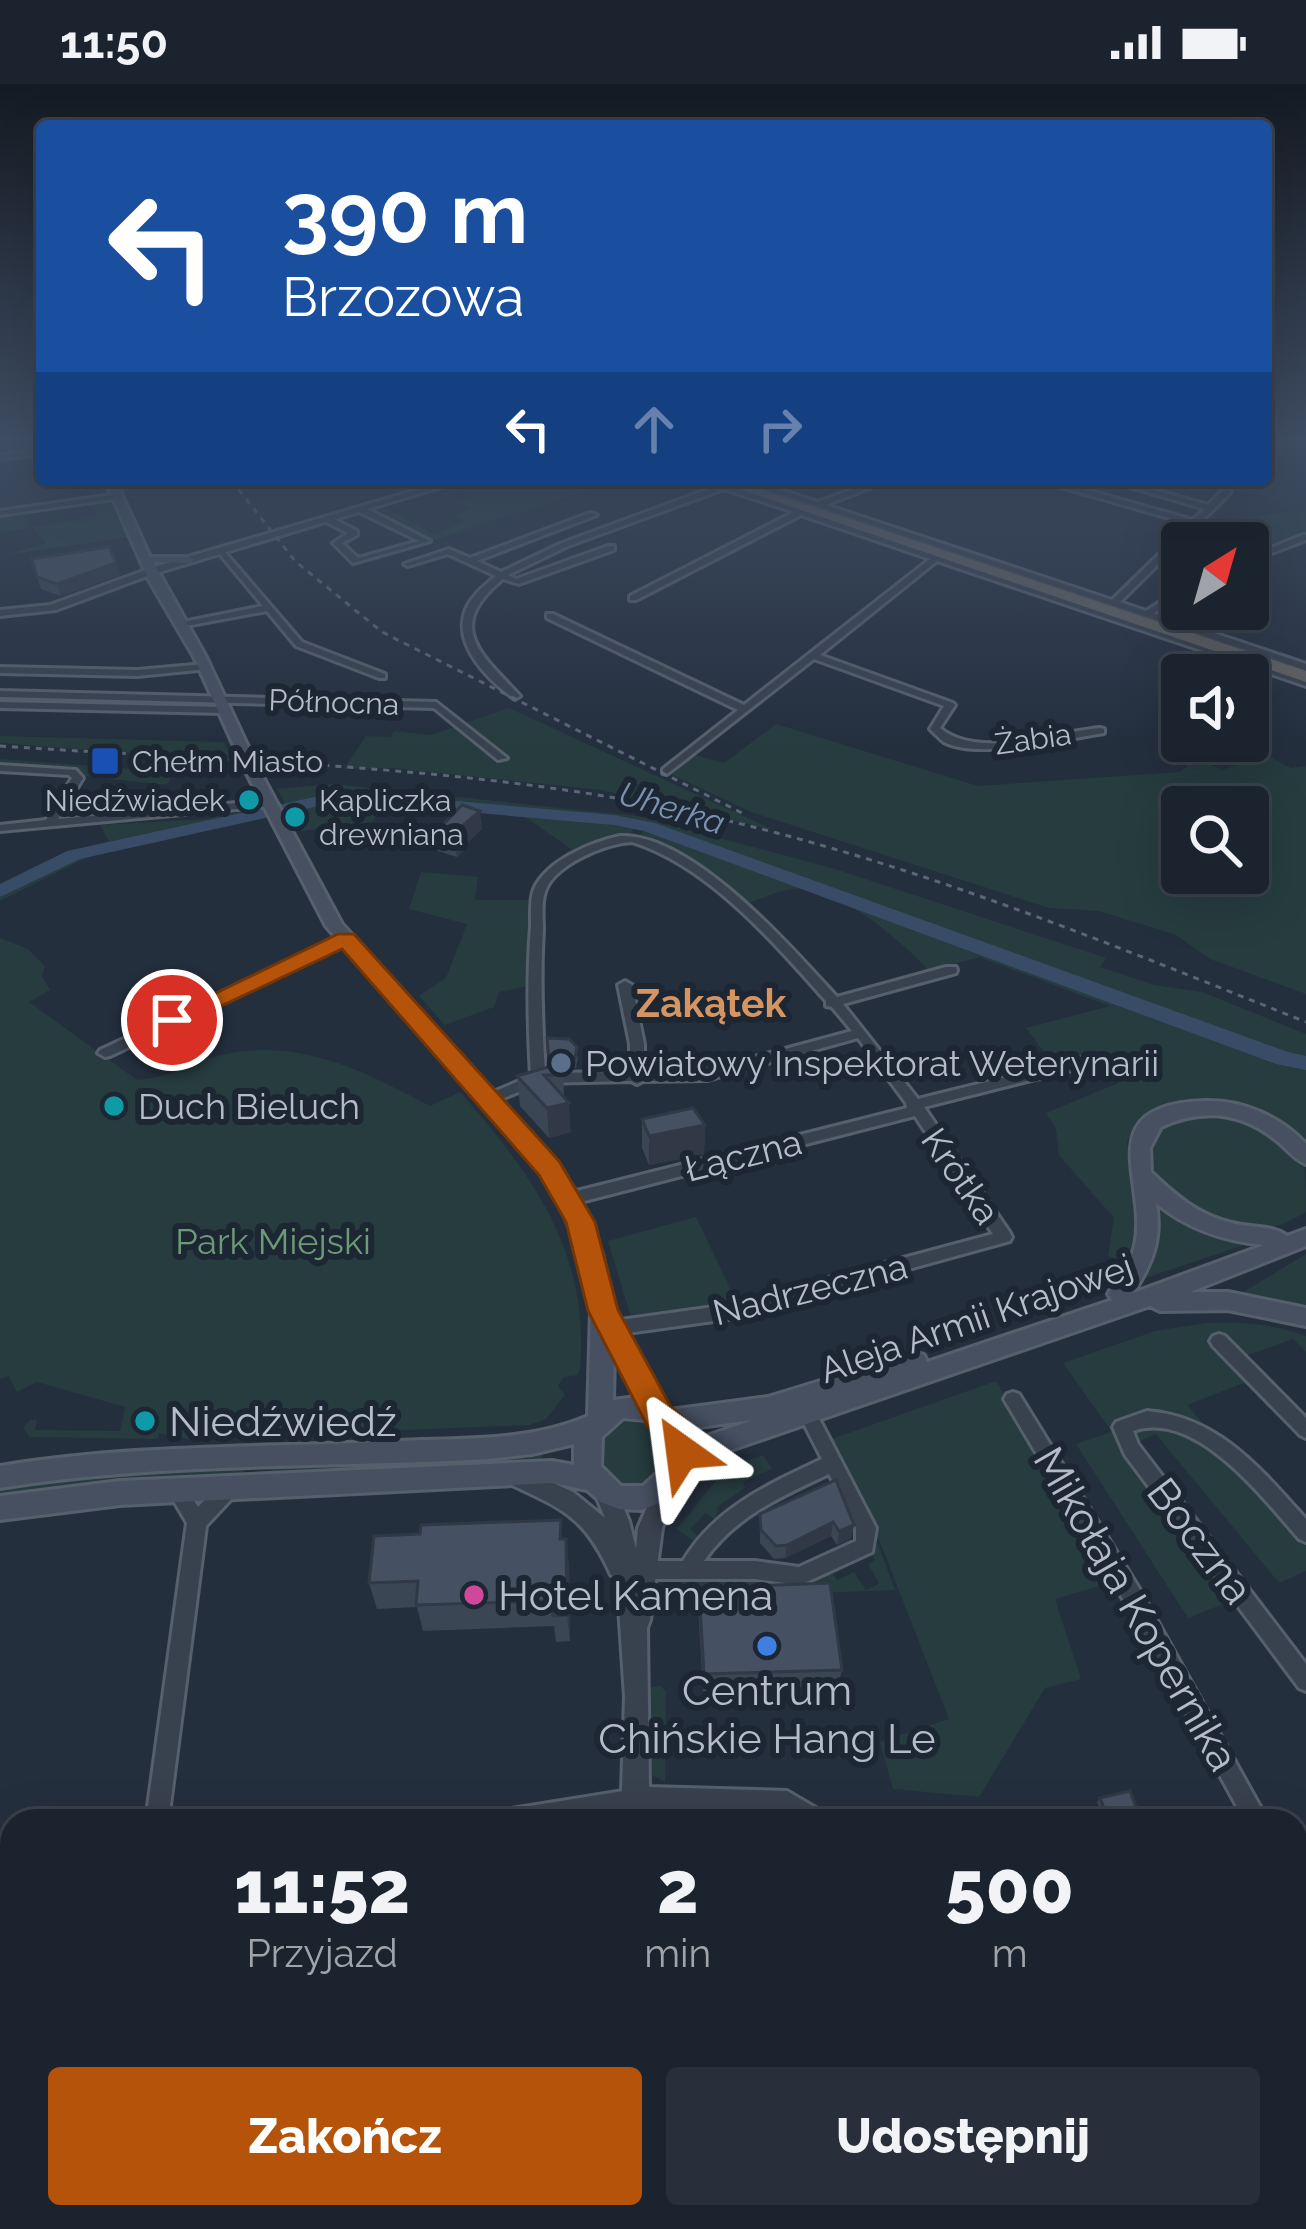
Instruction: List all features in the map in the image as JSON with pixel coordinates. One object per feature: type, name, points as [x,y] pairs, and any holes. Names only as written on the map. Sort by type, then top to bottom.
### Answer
[{"type":"highway","points":[[914,542],[1306,675]]},
{"type":"main road","points":[[0,1508],[177,1491],[562,1472],[638,1495],[672,1478],[682,1448],[608,1319],[591,1254],[569,1198],[489,1099],[346,939],[272,809],[141,542]]},
{"type":"main road","points":[[158,572],[189,560]]},
{"type":"main road","points":[[1306,1157],[1280,1131],[1258,1118],[1224,1108],[1189,1109],[1160,1118],[1142,1135],[1137,1152],[1144,1178],[1146,1244],[1128,1298],[1228,1301],[1306,1318]]},
{"type":"main road","points":[[1144,1178],[1168,1204],[1203,1225],[1298,1234]]},
{"type":"main road","name":"Aleja Armii Krajowej","points":[[672,1478],[705,1449],[1298,1234]]},
{"type":"main road","name":"Aleja Armii Krajowej","points":[[663,1419],[796,1400],[1128,1298]]},
{"type":"main road","points":[[599,1484],[582,1453],[597,1423],[608,1319]]},
{"type":"main road","points":[[0,1477],[96,1465],[486,1447],[560,1439],[626,1410],[663,1419]]},
{"type":"street","points":[[189,560],[258,542]]},
{"type":"street","points":[[339,542],[356,561],[422,542]]},
{"type":"street","points":[[468,561],[519,542]]},
{"type":"street","points":[[515,696],[485,670],[467,640],[469,608],[497,577],[570,542]]},
{"type":"street","points":[[633,598],[742,542]]},
{"type":"street","points":[[889,542],[1220,654]]},
{"type":"street","points":[[930,542],[1148,614],[1306,675]]},
{"type":"street","points":[[407,564],[449,550],[497,577],[528,581],[611,548]]},
{"type":"street","points":[[224,553],[299,644],[382,676]]},
{"type":"street","points":[[0,613],[44,610],[206,557]]},
{"type":"street","points":[[1114,603],[1161,557]]},
{"type":"street","points":[[667,771],[936,558]]},
{"type":"street","points":[[1148,614],[1161,605]]},
{"type":"street","points":[[182,623],[268,608]]},
{"type":"street","points":[[550,616],[745,709]]},
{"type":"street","points":[[93,672],[107,655]]},
{"type":"street","name":"Żabia","points":[[812,656],[950,704],[935,729],[955,743],[996,746],[1100,731]]},
{"type":"street","points":[[0,670],[205,667]]},
{"type":"street","points":[[1269,667],[1306,675]]},
{"type":"street","points":[[0,694],[222,705]]},
{"type":"street","points":[[0,705],[222,705]]},
{"type":"street","name":"Północna","points":[[222,705],[436,705],[502,758]]},
{"type":"street","points":[[0,768],[72,772],[79,778],[49,824]]},
{"type":"street","points":[[0,828],[272,809]]},
{"type":"street","name":"Krótka","points":[[538,1078],[534,902],[560,866],[597,848],[633,839],[694,864],[734,896],[859,1033],[1004,1237]]},
{"type":"street","points":[[105,1053],[346,939]]},
{"type":"street","points":[[831,1003],[951,970]]},
{"type":"street","points":[[625,985],[637,1043],[637,1079]]},
{"type":"street","points":[[489,1099],[538,1078],[637,1079],[730,1071],[859,1033]]},
{"type":"street","name":"Łączna","points":[[569,1198],[1090,1061]]},
{"type":"street","name":"Nadrzeczna","points":[[608,1319],[728,1312],[1004,1237]]},
{"type":"street","points":[[1219,1341],[1306,1430]]},
{"type":"street","name":"Mikołaja Kopernika","points":[[1013,1399],[1133,1597],[1249,1809]]},
{"type":"street","points":[[636,1579],[688,1570],[800,1576],[861,1549],[868,1541],[866,1528],[808,1414]]},
{"type":"street","name":"Boczna","points":[[1306,1533],[1242,1464],[1190,1430],[1143,1416],[1122,1427],[1137,1457],[1306,1681]]},
{"type":"street","points":[[688,1570],[704,1542],[737,1511],[833,1463]]},
{"type":"street","points":[[512,1474],[570,1499],[592,1515],[636,1579]]},
{"type":"street","points":[[636,1809],[636,1579],[650,1528],[672,1478]]},
{"type":"street","points":[[599,1484],[621,1527],[636,1579]]},
{"type":"street","points":[[159,1809],[197,1522],[228,1489]]},
{"type":"street","points":[[177,1491],[197,1522]]},
{"type":"street","points":[[661,1809],[787,1804],[794,1809]]},
{"type":"green space","points":[[93,542],[0,556],[46,544]]},
{"type":"green space","points":[[509,708],[774,830],[601,790],[393,768],[344,769],[366,736],[390,737],[394,731],[431,735]]},
{"type":"green space","points":[[776,724],[978,786],[1180,772],[1192,762],[1223,770],[1244,762],[1269,762],[1269,757],[1291,768],[1306,766],[1306,994],[1210,959],[1176,935],[1099,911],[1049,908],[751,812],[672,775],[692,754],[724,763]]},
{"type":"green space","points":[[0,736],[224,742],[234,761],[0,743]]},
{"type":"green space","points":[[0,759],[173,772],[167,785],[0,767]]},
{"type":"green space","points":[[332,784],[638,816],[835,869],[1106,958],[1100,967],[1154,985],[1202,992],[1306,1034],[1306,1143],[1266,1113],[1214,1100],[1163,1108],[1143,1121],[1127,1141],[1140,1222],[1128,1264],[1108,1256],[1114,1218],[1059,1155],[1056,1129],[1046,1113],[1118,1083],[1090,1057],[1054,1066],[1026,1028],[1110,1006],[979,957],[930,971],[867,916],[809,889],[786,890],[746,904],[691,859],[637,839],[643,831],[635,828],[628,836],[574,851],[525,817],[383,803],[373,822],[301,831],[277,789]]},
{"type":"green space","points":[[258,808],[262,816],[88,857],[0,901],[0,885],[109,841],[100,825],[205,819]]},
{"type":"green space","points":[[421,872],[478,877],[475,900],[530,900],[528,986],[499,992],[494,1007],[445,1025],[419,996],[446,978],[467,924],[409,909]]},
{"type":"green space","name":"Park Miejski","points":[[0,938],[28,949],[45,966],[42,976],[50,990],[29,1002],[137,1080],[217,1056],[274,1050],[354,1069],[430,1106],[460,1092],[533,1186],[566,1252],[576,1288],[580,1369],[578,1375],[564,1377],[558,1386],[565,1395],[546,1419],[530,1425],[235,1437],[232,1433],[200,1442],[159,1433],[158,1439],[29,1437],[24,1428],[30,1420],[37,1420],[35,1430],[120,1431],[125,1407],[37,1382],[17,1392],[9,1376],[0,1379]]},
{"type":"green space","points":[[1198,1114],[1243,1121],[1285,1141],[1304,1165],[1306,1212],[1276,1226],[1252,1228],[1208,1218],[1169,1195],[1148,1161],[1150,1141],[1167,1124]]},
{"type":"green space","points":[[1154,1199],[1213,1234],[1247,1244],[1140,1280]]},
{"type":"green space","points":[[696,1217],[737,1303],[681,1314],[630,1314],[608,1241]]},
{"type":"green space","points":[[1306,1254],[1306,1307],[1242,1293]]},
{"type":"green space","points":[[1206,1323],[1257,1324],[1294,1332],[1306,1336],[1306,1352],[1293,1339],[1231,1361],[1249,1381],[1187,1405],[1214,1437],[1143,1411],[1120,1421],[1113,1432],[1236,1599],[1188,1618],[1076,1444],[1112,1432],[1063,1363],[1155,1331]]},
{"type":"green space","points":[[996,1381],[1117,1581],[1055,1599],[1081,1679],[1045,1688],[979,1797],[893,1789],[880,1742],[949,1719],[882,1547],[829,1440]]},
{"type":"green space","points":[[635,1416],[661,1427],[670,1465],[646,1485],[624,1487],[591,1460],[604,1425]]},
{"type":"green space","points":[[1136,1423],[1192,1437],[1233,1462],[1306,1540],[1306,1571],[1279,1583],[1156,1434],[1133,1444],[1130,1429]]},
{"type":"green space","points":[[543,1451],[542,1462],[270,1478],[272,1464]]},
{"type":"green space","points":[[763,1455],[772,1469],[743,1482],[745,1488],[718,1506],[716,1520],[705,1513],[690,1529],[701,1538],[697,1543],[677,1529],[727,1467]]},
{"type":"green space","points":[[245,1467],[241,1481],[0,1499],[0,1486],[93,1473]]},
{"type":"green space","points":[[878,1544],[895,1590],[680,1598],[679,1575],[829,1568],[837,1580],[854,1572],[866,1590],[879,1584],[868,1564],[875,1560],[868,1549]]},
{"type":"green space","points":[[661,1686],[666,1692],[665,1782],[652,1775],[650,1687]]},
{"type":"building","points":[[109,547],[116,563],[57,584],[37,577],[32,559]]},
{"type":"building","points":[[462,805],[480,811],[454,838],[435,833]]},
{"type":"building","points":[[547,1038],[569,1039],[577,1047],[575,1058],[549,1059]]},
{"type":"building","points":[[562,1063],[561,1075],[544,1075],[569,1103],[547,1108],[517,1076]]},
{"type":"building","points":[[693,1108],[705,1125],[649,1136],[642,1119]]},
{"type":"building","points":[[836,1480],[854,1525],[839,1531],[833,1522],[776,1546],[761,1530],[760,1514]]},
{"type":"building","name":"Hotel Kamena","points":[[561,1520],[560,1539],[566,1539],[567,1615],[553,1616],[553,1601],[416,1605],[418,1581],[369,1583],[374,1536],[420,1534],[421,1525]]},
{"type":"building","name":"Centrum Chińskie Hang Le","points":[[830,1583],[842,1670],[704,1674],[699,1588]]},
{"type":"building","points":[[1130,1791],[1136,1807],[1104,1809],[1100,1798]]},
{"type":"waterway","name":"Uherka","points":[[0,891],[74,855],[342,796],[614,820],[649,827],[1284,1059],[1306,1063]]},
{"type":"railway","points":[[280,542],[295,561],[382,632],[744,814]]},
{"type":"railway","points":[[0,746],[414,773],[660,806],[826,846],[988,899],[1306,1022]]},
{"type":"place","name":"Chełm Miasto","points":[[105,761]]},
{"type":"place","name":"Niedźwiadek","points":[[249,800]]},
{"type":"place","name":"Kapliczka drewniana","points":[[295,817]]},
{"type":"place","name":"Powiatowy Inspektorat Weterynarii","points":[[561,1063]]},
{"type":"place","name":"Duch Bieluch","points":[[114,1106]]},
{"type":"place","name":"Niedźwiedź","points":[[145,1421]]},
{"type":"place","name":"Hotel Kamena","points":[[474,1595]]},
{"type":"place","name":"Centrum Chińskie Hang Le","points":[[767,1646]]},
{"type":"district","name":"Zakątek","points":[[711,1003]]},
{"type":"route","points":[[172,1020],[346,939],[549,1168],[569,1198],[591,1254],[603,1311],[660,1417],[675,1431],[682,1452]]}]
